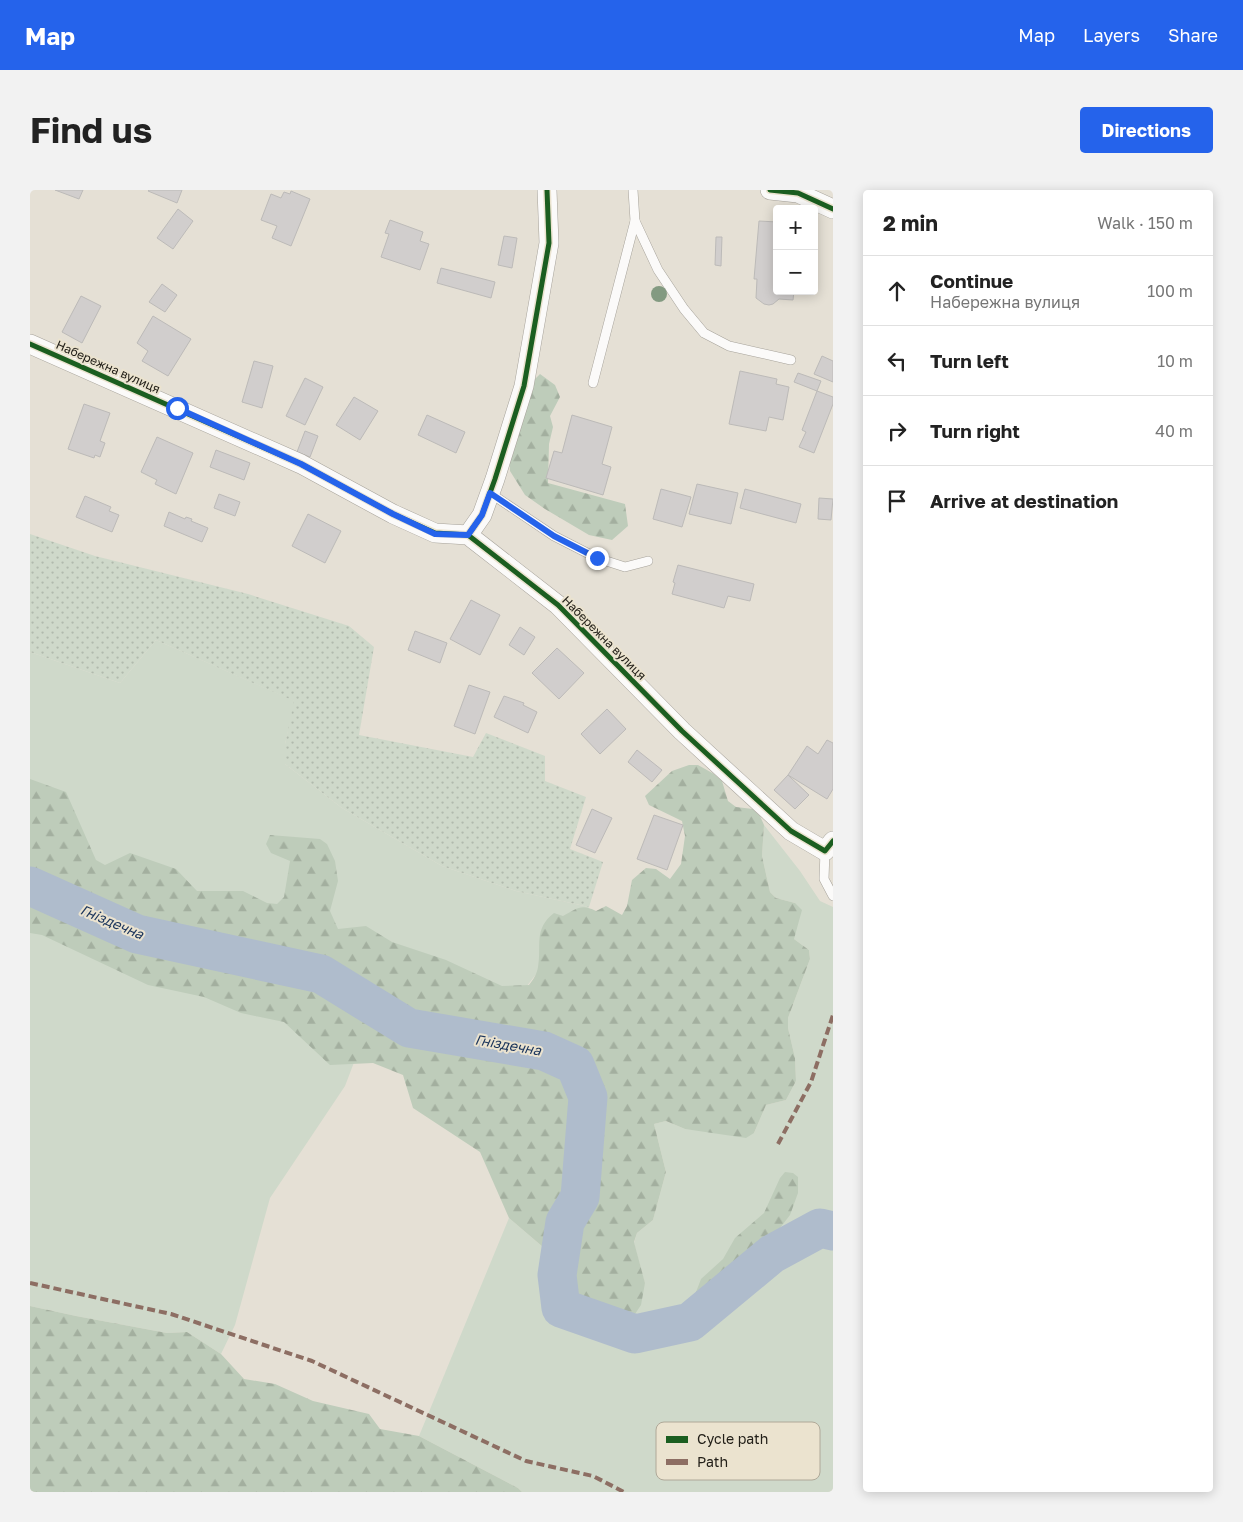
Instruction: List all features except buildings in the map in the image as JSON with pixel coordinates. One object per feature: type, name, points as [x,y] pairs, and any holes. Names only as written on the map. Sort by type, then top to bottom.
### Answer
[{"type":"street","points":[[468,535],[482,515],[524,386],[549,244],[547,190]]},
{"type":"street","points":[[770,190],[798,193],[833,209]]},
{"type":"street","name":"Набережна вулиця","points":[[30,344],[301,464],[393,514],[435,534],[468,535],[558,605],[689,738],[791,831],[829,846]]},
{"type":"lane","points":[[593,383],[635,221],[633,190]]},
{"type":"lane","points":[[635,221],[658,270],[684,309],[704,333],[729,346],[791,360]]},
{"type":"lane","points":[[490,493],[554,536],[597,558],[625,566],[648,561]]},
{"type":"lane","points":[[829,846],[824,879],[833,896]]},
{"type":"green space","points":[[540,374],[555,385],[560,397],[550,416],[553,427],[549,444],[548,483],[625,504],[628,526],[612,540],[589,535],[545,509],[525,495],[510,471],[508,422],[531,383]]},
{"type":"green space","points":[[30,534],[95,556],[248,594],[349,626],[374,647],[359,735],[473,757],[486,733],[545,756],[545,781],[586,797],[570,849],[603,862],[589,907],[516,891],[442,866],[342,808],[285,764],[285,744],[294,701],[156,640],[120,683],[30,652]]},
{"type":"green space","points":[[156,640],[295,701],[285,744],[285,764],[342,808],[442,866],[516,891],[589,907],[519,996],[358,1052],[345,1086],[270,1198],[235,1325],[221,1354],[187,1332],[167,1333],[30,1306],[30,652],[120,683]]},
{"type":"green space","points":[[689,765],[698,765],[714,774],[722,781],[728,801],[736,807],[753,809],[760,816],[764,825],[762,856],[770,892],[776,898],[795,903],[802,910],[794,939],[809,950],[810,959],[788,1018],[788,1028],[795,1058],[796,1081],[786,1100],[766,1105],[754,1133],[746,1138],[685,1129],[666,1121],[654,1124],[666,1172],[653,1220],[637,1233],[634,1242],[645,1283],[641,1305],[635,1314],[627,1320],[607,1322],[596,1318],[581,1308],[571,1271],[509,1218],[480,1152],[413,1108],[403,1075],[373,1063],[330,1065],[284,1022],[241,1013],[204,997],[148,985],[42,935],[30,933],[30,779],[66,792],[96,860],[105,865],[130,853],[176,869],[197,891],[243,891],[267,903],[277,904],[284,897],[290,861],[271,853],[266,844],[270,835],[320,839],[327,844],[335,861],[338,881],[330,911],[338,929],[366,926],[392,942],[446,960],[502,986],[529,985],[535,977],[537,970],[543,925],[554,913],[563,916],[582,907],[596,911],[606,906],[622,915],[627,906],[632,880],[646,868],[656,869],[670,879],[681,864],[685,836],[682,821],[649,805],[645,796],[672,771]]},
{"type":"green space","points":[[764,825],[800,871],[820,901],[833,907],[833,1492],[522,1492],[518,1488],[419,1436],[509,1218],[571,1271],[581,1308],[645,1284],[634,1243],[637,1233],[653,1220],[666,1172],[654,1124],[666,1121],[685,1129],[754,1133],[766,1105],[786,1100],[796,1081],[795,1058],[788,1028],[788,1018],[810,959],[809,950],[794,939],[795,903],[776,898],[770,892],[762,856]]},
{"type":"green space","points":[[785,1172],[793,1173],[798,1177],[798,1193],[790,1215],[780,1228],[767,1238],[753,1268],[714,1302],[706,1303],[698,1299],[696,1292],[701,1279],[723,1259],[735,1238],[764,1213],[780,1178]]},
{"type":"green space","points":[[30,1306],[167,1333],[187,1332],[221,1354],[244,1379],[275,1384],[313,1401],[369,1414],[380,1429],[419,1436],[518,1488],[522,1492],[30,1492]]},
{"type":"waterway","name":"Гніздечна","points":[[30,886],[137,934],[321,974],[409,1028],[544,1051],[575,1065],[588,1097],[580,1197],[565,1222],[557,1275],[561,1308],[635,1334],[690,1322],[772,1254],[820,1228],[833,1231]]},
{"type":"marked path","points":[[778,1144],[811,1082],[833,1015]]},
{"type":"marked path","points":[[30,1283],[171,1314],[312,1361],[526,1461],[593,1476],[624,1492]]},
{"type":"cycle path","points":[[468,535],[482,515],[524,386],[549,243],[547,190]]},
{"type":"cycle path","points":[[770,190],[798,193],[833,209]]},
{"type":"cycle path","points":[[30,344],[301,464],[393,514],[435,533],[468,535],[558,605],[682,731],[791,831],[825,851],[833,841]]},
{"type":"route","points":[[177,408],[301,464],[393,514],[435,534],[468,535],[482,515],[490,493],[554,536],[597,558]]}]
